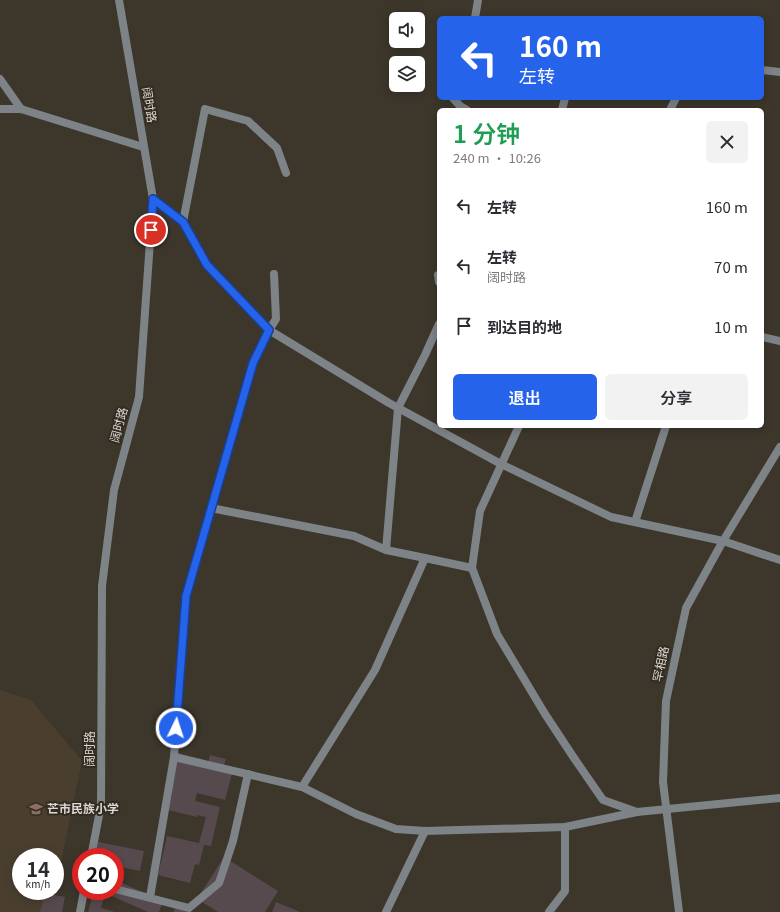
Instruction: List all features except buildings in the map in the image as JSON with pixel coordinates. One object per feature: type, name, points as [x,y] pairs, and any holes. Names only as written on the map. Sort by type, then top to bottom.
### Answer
[{"type":"street","name":"阔时路","points":[[93,848],[101,805],[102,586],[114,490],[139,397],[153,199],[143,147],[120,0]]},
{"type":"street","points":[[475,16],[478,0]]},
{"type":"street","points":[[764,70],[780,72]]},
{"type":"street","points":[[0,79],[21,109]]},
{"type":"street","points":[[455,100],[464,108]]},
{"type":"street","points":[[183,222],[205,108],[248,121],[277,148],[286,173]]},
{"type":"street","points":[[0,109],[21,109],[143,147]]},
{"type":"street","points":[[153,199],[183,222],[207,265],[269,330],[398,408],[501,464],[611,517],[723,541],[780,560]]},
{"type":"street","points":[[150,897],[174,757],[186,596],[253,363],[276,319],[274,274]]},
{"type":"street","points":[[386,550],[398,408],[437,328]]},
{"type":"street","points":[[764,338],[780,342]]},
{"type":"street","points":[[519,428],[480,511],[472,568],[497,634],[545,714],[570,752],[603,800],[637,812]]},
{"type":"street","points":[[635,522],[665,428]]},
{"type":"street","name":"罕相路","points":[[679,912],[664,782],[666,701],[686,608],[723,541],[780,447]]},
{"type":"street","points":[[211,508],[354,536],[386,550],[472,568]]},
{"type":"street","points":[[302,787],[375,670],[425,558]]},
{"type":"street","points":[[174,757],[302,787],[356,814],[396,829],[425,831],[565,827],[637,812],[780,798]]},
{"type":"street","points":[[124,891],[189,908],[218,883],[233,841],[248,774]]},
{"type":"street","points":[[549,912],[565,891],[565,827]]},
{"type":"street","points":[[386,912],[425,831]]},
{"type":"street","points":[[80,912],[82,900]]},
{"type":"shaded area","name":"芒市民族小学","points":[[0,690],[31,700],[82,761],[64,848],[12,848],[12,900],[53,900],[50,912],[0,912]]},
{"type":"place","name":"芒市民族小学","points":[[36,809]]},
{"type":"route","points":[[151,230],[153,199],[183,222],[207,265],[269,330],[253,363],[186,596],[176,728]]}]
